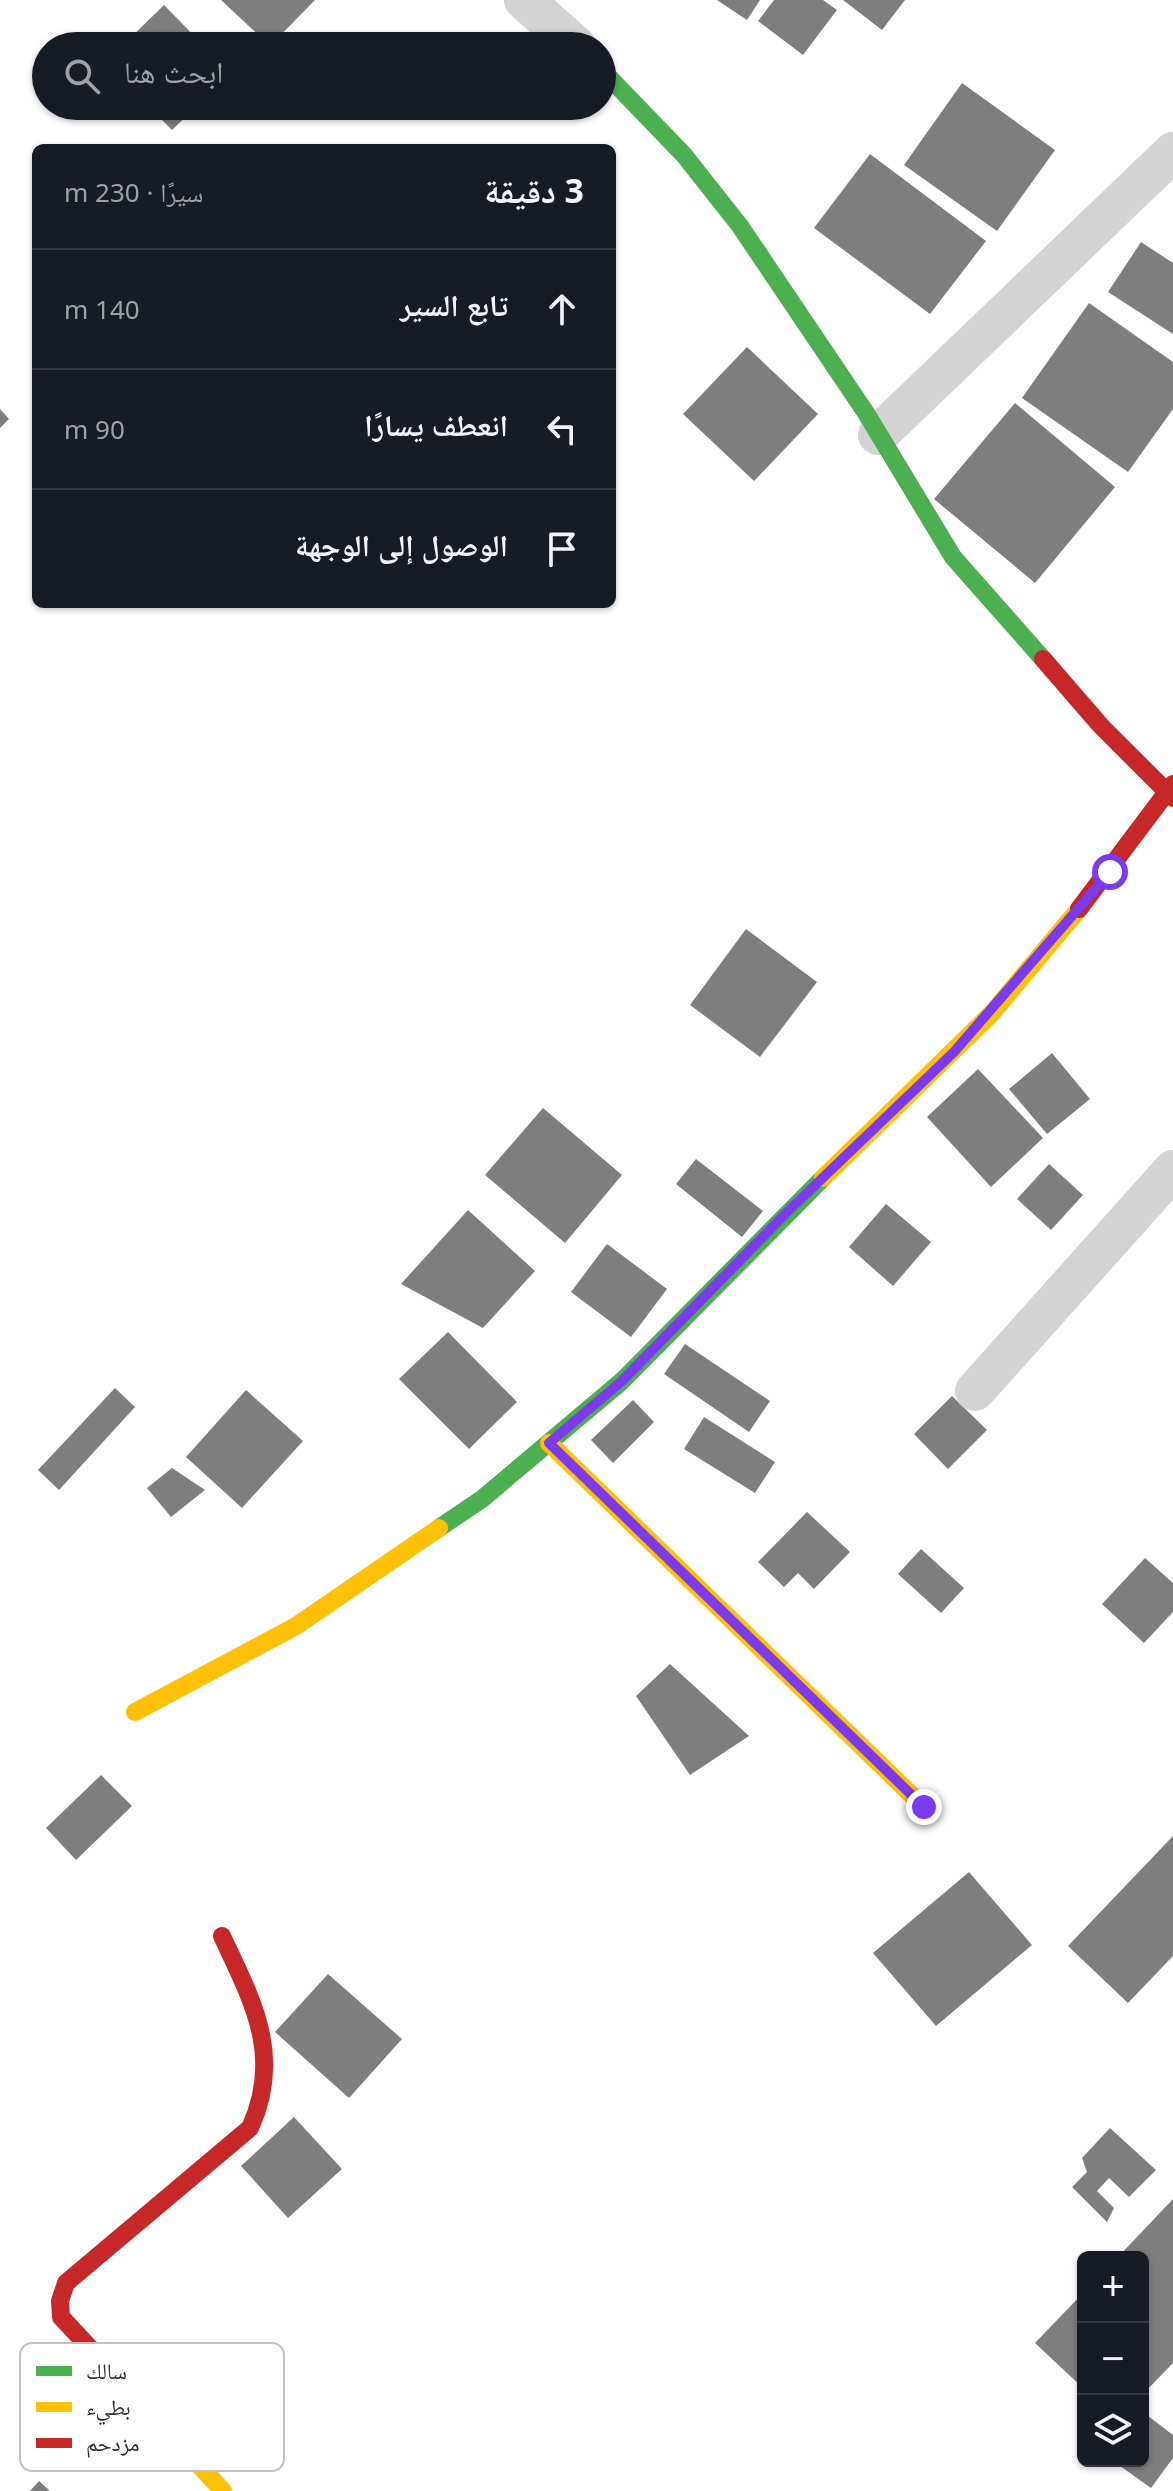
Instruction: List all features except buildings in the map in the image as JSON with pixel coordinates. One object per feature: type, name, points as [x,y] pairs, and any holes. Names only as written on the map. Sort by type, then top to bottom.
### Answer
[{"type":"street","points":[[524,0],[560,32]]},
{"type":"street","points":[[135,1712],[296,1626],[482,1499],[622,1381],[786,1213],[992,1013],[1110,872],[1171,792],[1101,726],[953,557],[878,435],[740,226],[684,155],[616,85]]},
{"type":"street","points":[[878,435],[1173,152]]},
{"type":"street","points":[[975,1391],[1173,1170]]},
{"type":"street","points":[[549,1443],[924,1807]]},
{"type":"street","points":[[85,2343],[61,2317],[59,2310],[61,2291],[69,2278],[250,2128],[259,2113],[269,2076],[267,2054],[249,1995],[222,1936]]},
{"type":"street","points":[[204,2471],[223,2491]]},
{"type":"traffic: fast","points":[[616,85],[684,155],[740,226],[866,413],[953,557],[1043,659]]},
{"type":"traffic: fast","points":[[439,1528],[482,1499],[622,1381],[823,1178]]},
{"type":"traffic: slow","points":[[823,1178],[992,1013],[1079,909]]},
{"type":"traffic: slow","points":[[549,1443],[924,1807]]},
{"type":"traffic: slow","points":[[135,1712],[296,1626],[439,1528]]},
{"type":"traffic: slow","points":[[204,2471],[223,2491]]},
{"type":"traffic: jam","points":[[1043,659],[1101,726],[1173,798]]},
{"type":"traffic: jam","points":[[1079,909],[1173,784]]},
{"type":"traffic: jam","points":[[85,2343],[61,2317],[60,2301],[66,2283],[250,2128],[260,2102],[264,2077],[260,2030],[244,1984],[222,1936]]},
{"type":"route","points":[[924,1807],[549,1443],[622,1381],[786,1213],[954,1052],[992,1013],[1110,872]]}]
